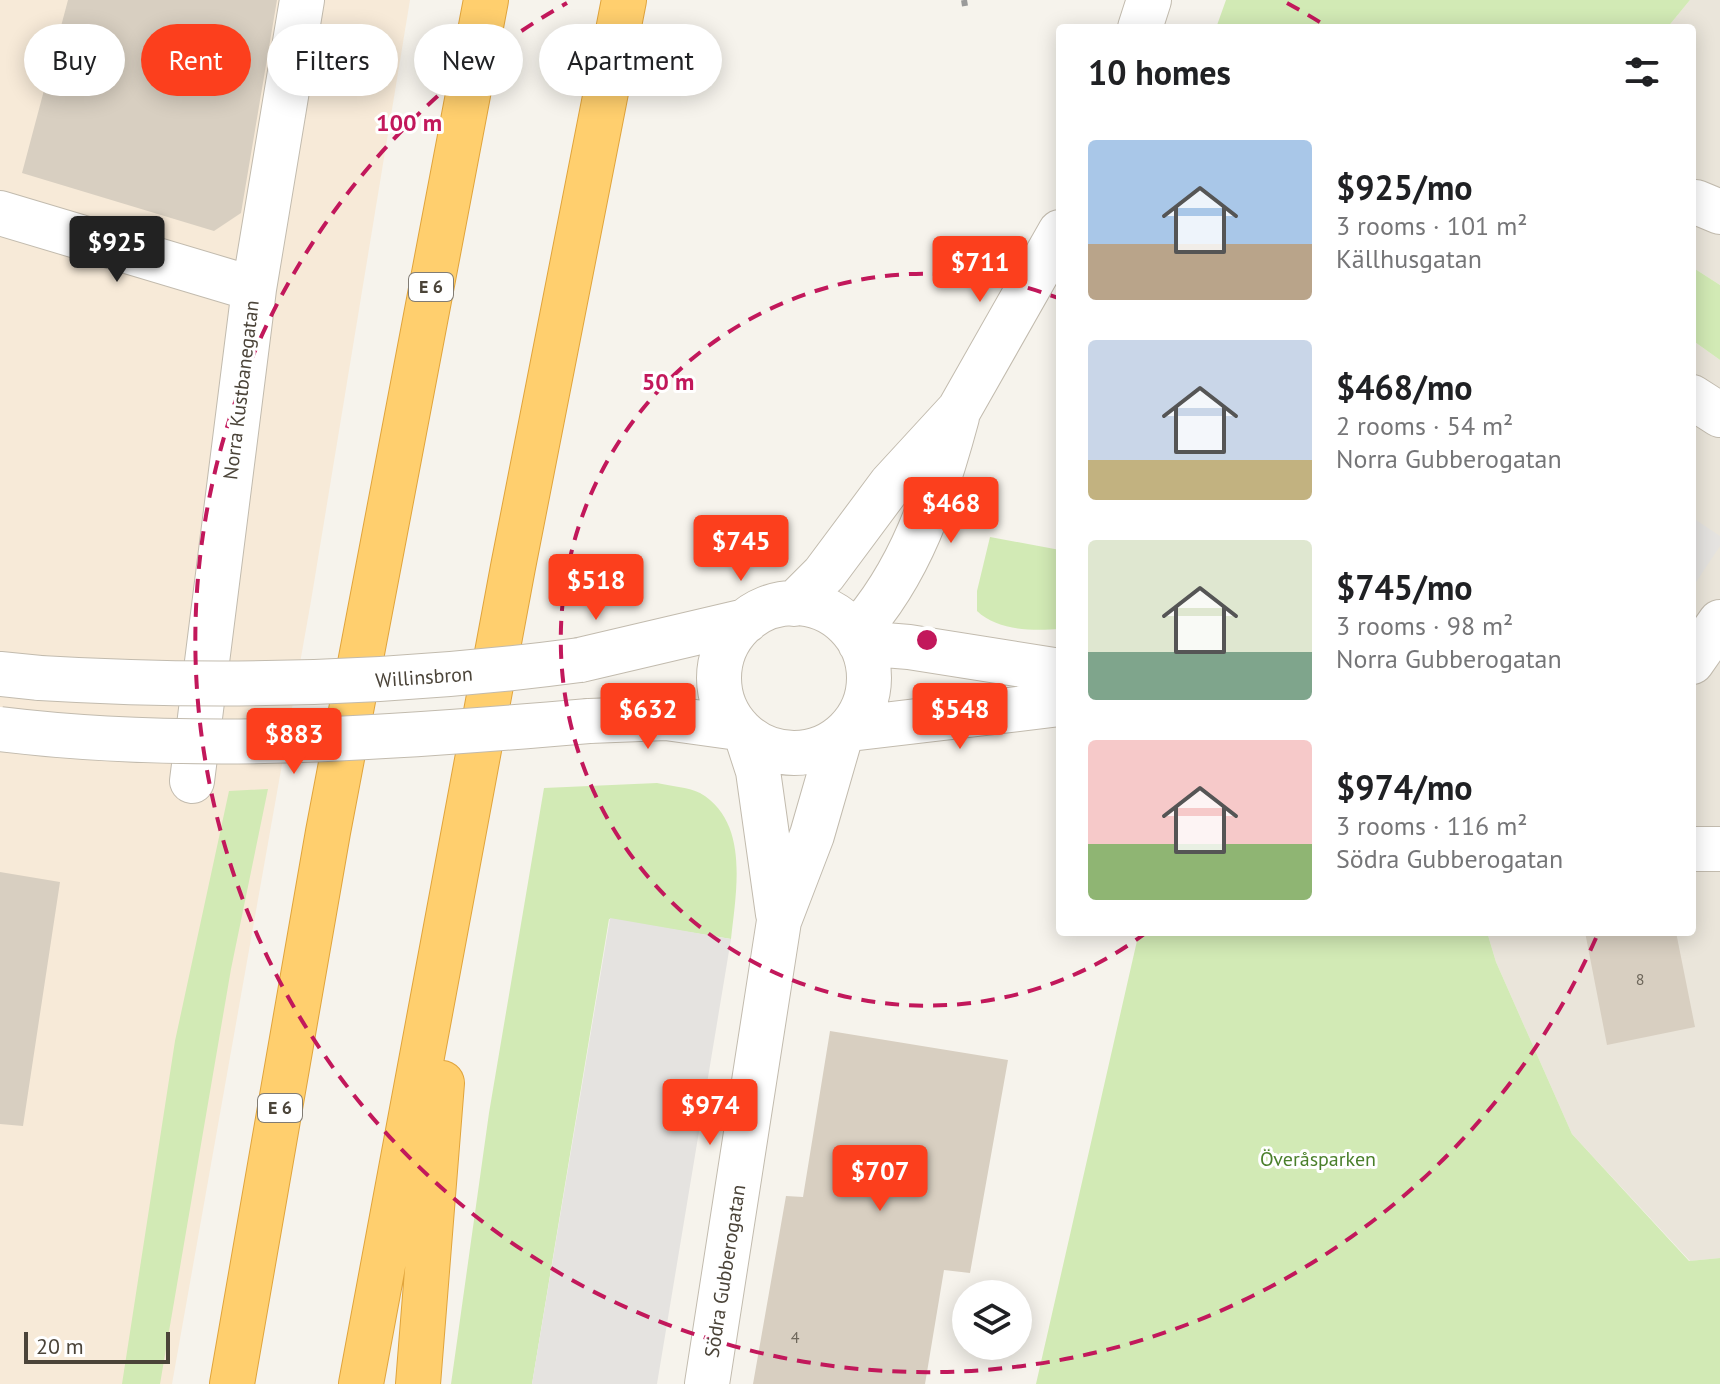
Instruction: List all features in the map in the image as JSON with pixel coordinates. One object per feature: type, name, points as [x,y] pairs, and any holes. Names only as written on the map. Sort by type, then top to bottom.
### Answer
[{"type":"highway","name":"E 6","points":[[232,1384],[328,832],[486,0]]},
{"type":"highway","points":[[361,1384],[624,0]]},
{"type":"highway","points":[[418,1384],[460,853]]},
{"type":"street","name":"Norra Kustbanegatan","points":[[192,781],[254,289],[302,0]]},
{"type":"street","points":[[1141,24],[1149,0]]},
{"type":"street","points":[[0,213],[254,289]]},
{"type":"street","points":[[794,604],[824,574],[891,484],[959,410],[1056,239]]},
{"type":"street","points":[[1696,400],[1720,415]]},
{"type":"street","points":[[857,638],[916,541],[938,488],[959,410]]},
{"type":"street","points":[[743,733],[721,697],[719,673],[725,649],[746,621],[768,608],[794,604],[828,611],[857,638],[868,665],[869,688],[862,710],[845,734]]},
{"type":"street","name":"Willinsbron","points":[[0,674],[130,683],[277,685],[488,672],[626,651],[746,621]]},
{"type":"street","points":[[1696,656],[1720,622]]},
{"type":"street","points":[[857,638],[1056,670]]},
{"type":"street","points":[[0,729],[112,739],[273,743],[666,718],[743,733],[769,750],[794,754],[818,750],[845,734],[1056,705]]},
{"type":"street","name":"Södra Gubberogatan","points":[[743,733],[758,771],[779,921]]},
{"type":"street","name":"Södra Gubberogatan","points":[[707,1384],[779,921],[812,835],[845,734]]},
{"type":"street","points":[[1696,849],[1720,849]]},
{"type":"shaded area","points":[[0,0],[410,0],[398,73],[398,24],[267,24],[267,96],[394,96],[311,601],[172,1384],[0,1384]]},
{"type":"shaded area","points":[[1690,0],[1720,0],[1720,285],[1696,270],[1696,24],[1670,24]]},
{"type":"shaded area","points":[[1696,343],[1720,360],[1720,1258],[1690,1261],[1572,1134],[1496,962],[1488,936],[1696,936]]},
{"type":"shaded area","points":[[1696,520],[1720,536],[1720,546],[1696,582]]},
{"type":"shaded area","points":[[610,918],[731,939],[657,1384],[532,1384]]},
{"type":"green space","points":[[1226,0],[1690,0],[1670,24],[1217,24]]},
{"type":"green space","points":[[1696,270],[1720,285],[1720,360],[1696,343]]},
{"type":"green space","points":[[990,537],[1056,549],[1056,629],[1027,629],[995,623],[977,611],[977,591]]},
{"type":"green space","points":[[657,783],[700,793],[716,806],[727,821],[733,840],[737,880],[731,939],[609,919],[532,1384],[451,1384],[489,1113],[544,788]]},
{"type":"green space","points":[[268,789],[231,969],[160,1384],[122,1384],[175,1041],[229,791]]},
{"type":"green space","name":"Överåsparken","points":[[1138,936],[1488,936],[1496,962],[1572,1134],[1689,1261],[1720,1258],[1720,1384],[1036,1384]]},
{"type":"building","points":[[68,0],[277,0],[273,24],[267,24],[267,59],[241,213],[214,231],[22,173],[42,96],[125,96],[125,24],[62,24]]},
{"type":"building","points":[[0,872],[60,882],[23,1126],[0,1124]]},
{"type":"building","points":[[1586,936],[1677,936],[1695,1027],[1607,1045]]},
{"type":"building","points":[[830,1031],[1008,1060],[970,1273],[944,1270],[925,1384],[753,1384],[786,1196],[803,1197]]},
{"type":"railway","points":[[964,0],[965,6]]}]
